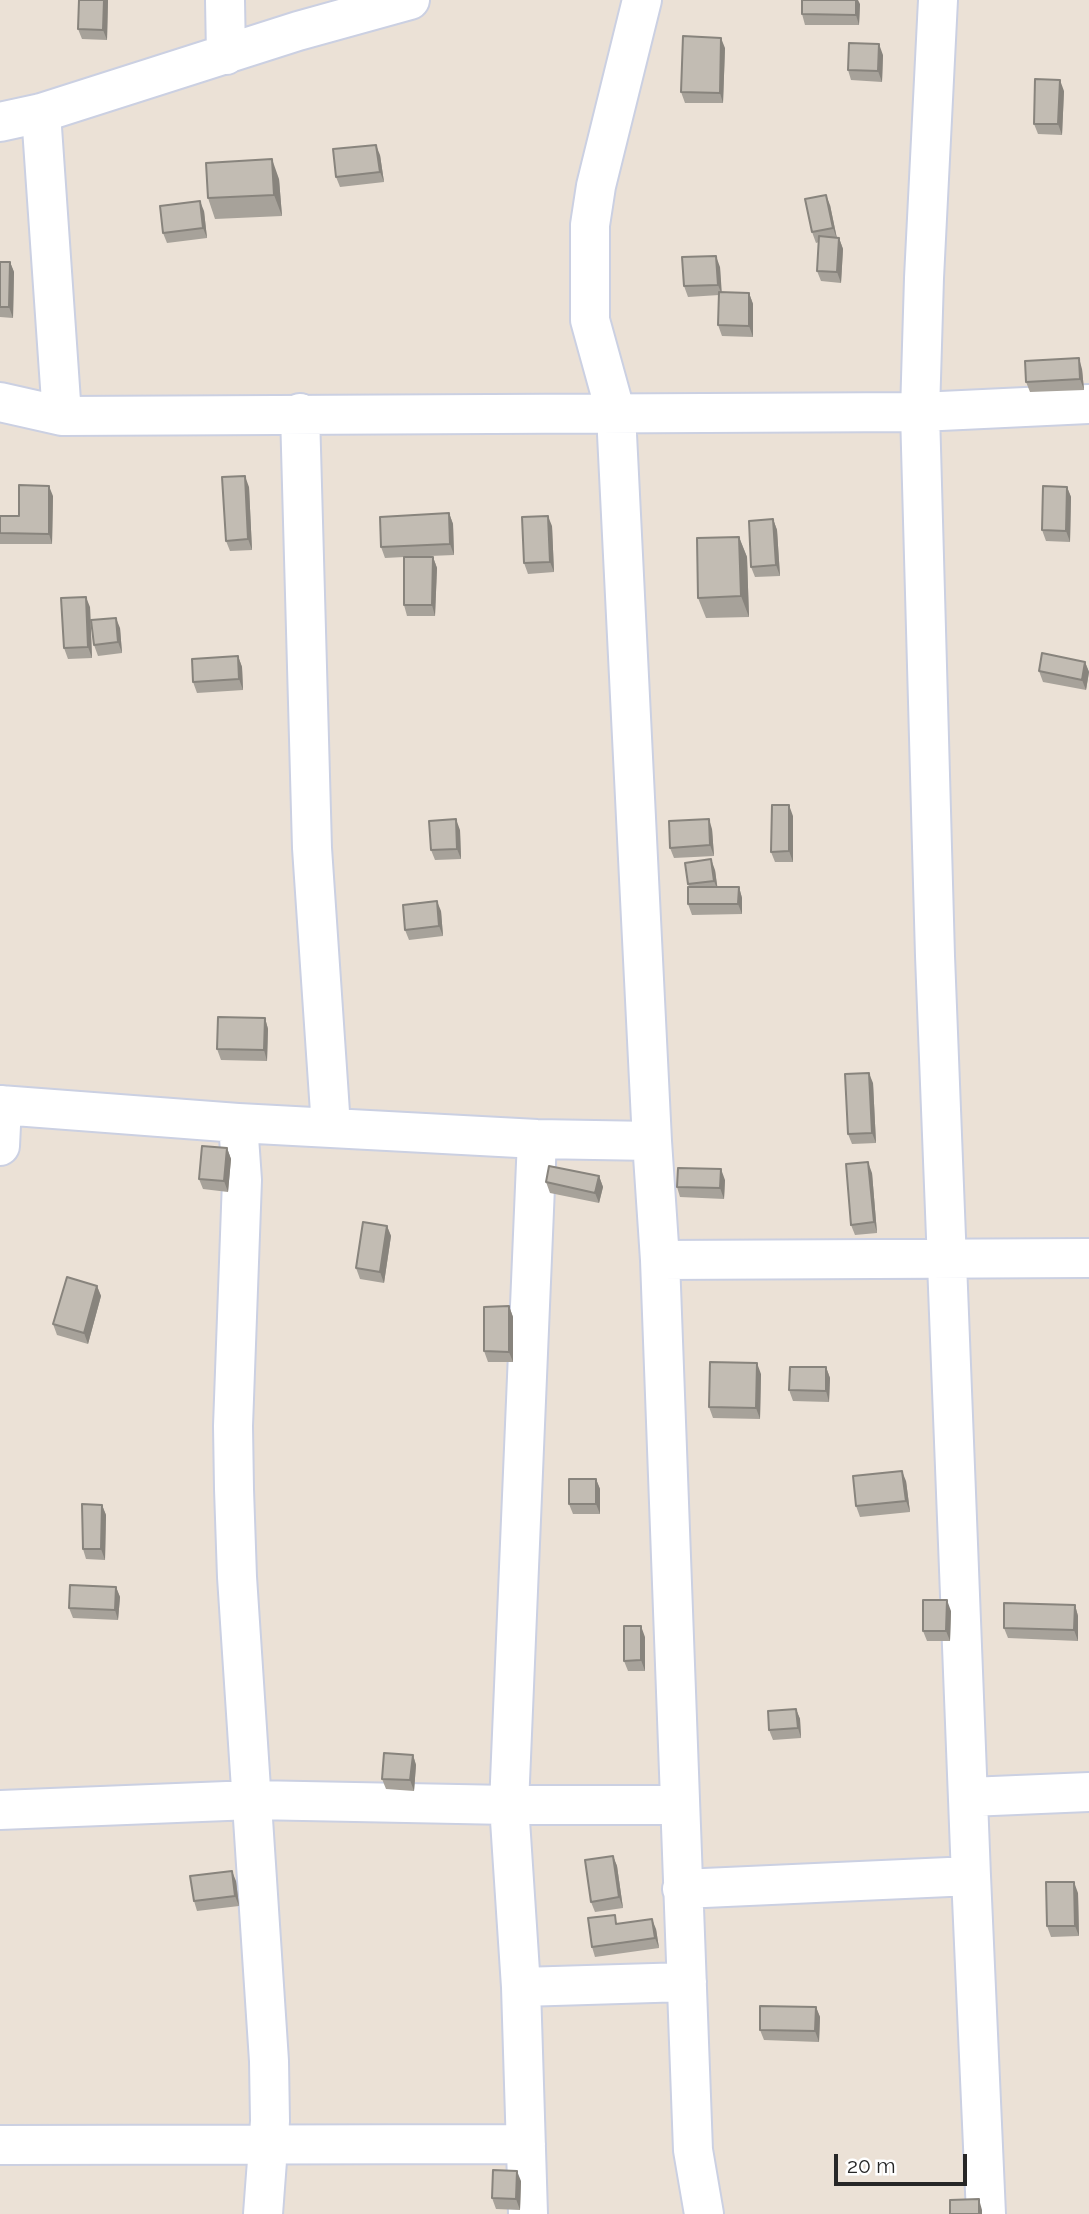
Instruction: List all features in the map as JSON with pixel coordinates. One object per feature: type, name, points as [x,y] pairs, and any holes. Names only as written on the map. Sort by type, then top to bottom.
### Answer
[{"type":"street","points":[[225,0],[226,55]]},
{"type":"street","points":[[0,122],[41,113],[298,31],[410,0]]},
{"type":"street","points":[[642,0],[596,187],[590,225],[590,320],[616,414],[660,1260],[693,2150],[704,2214]]},
{"type":"street","points":[[938,0],[920,412],[935,956],[986,2214]]},
{"type":"street","points":[[41,113],[62,416]]},
{"type":"street","points":[[0,402],[62,416],[920,412],[1089,404]]},
{"type":"street","points":[[300,414],[312,848],[331,1127]]},
{"type":"street","points":[[0,1146],[1,1105],[238,1123],[537,1139],[652,1142]]},
{"type":"street","points":[[238,1123],[242,1180],[234,1489],[270,2061],[269,2145],[263,2214]]},
{"type":"street","points":[[528,2214],[521,1987],[515,1928],[509,1805],[537,1139]]},
{"type":"street","points":[[660,1260],[1089,1258]]},
{"type":"street","points":[[969,1797],[1089,1792]]},
{"type":"street","points":[[0,1810],[252,1800],[679,1805]]},
{"type":"street","points":[[682,1889],[971,1876]]},
{"type":"street","points":[[521,1987],[687,1982]]},
{"type":"street","points":[[0,2145],[526,2144]]},
{"type":"building","points":[[79,0],[104,0],[103,30],[78,29]]},
{"type":"building","points":[[802,0],[856,0],[856,15],[802,14]]},
{"type":"building","points":[[683,36],[721,38],[720,93],[681,92]]},
{"type":"building","points":[[849,43],[879,44],[878,71],[848,70]]},
{"type":"building","points":[[1035,79],[1060,80],[1058,124],[1034,124]]},
{"type":"building","points":[[376,145],[380,172],[336,177],[333,149]]},
{"type":"building","points":[[272,159],[274,195],[208,198],[206,163]]},
{"type":"building","points":[[826,195],[833,228],[812,232],[805,199]]},
{"type":"building","points":[[200,201],[203,228],[163,233],[160,206]]},
{"type":"building","points":[[819,236],[839,238],[837,272],[817,271]]},
{"type":"building","points":[[716,256],[718,285],[684,286],[682,257]]},
{"type":"building","points":[[0,262],[10,262],[9,307],[0,307]]},
{"type":"building","points":[[719,292],[749,293],[749,326],[718,325]]},
{"type":"building","points":[[1079,358],[1080,379],[1026,382],[1025,361]]},
{"type":"building","points":[[245,476],[248,539],[226,541],[222,477]]},
{"type":"building","points":[[19,485],[49,486],[49,534],[0,533],[0,516],[19,516]]},
{"type":"building","points":[[1043,486],[1067,487],[1066,531],[1042,530]]},
{"type":"building","points":[[449,513],[450,544],[381,547],[380,517]]},
{"type":"building","points":[[548,516],[550,562],[524,563],[522,517]]},
{"type":"building","points":[[773,519],[776,565],[751,567],[749,521]]},
{"type":"building","points":[[739,537],[741,596],[698,598],[697,538]]},
{"type":"building","points":[[404,557],[433,557],[432,605],[404,605]]},
{"type":"building","points":[[86,597],[88,647],[64,648],[61,598]]},
{"type":"building","points":[[116,618],[118,642],[94,645],[91,620]]},
{"type":"building","points":[[1042,653],[1085,662],[1082,680],[1039,671]]},
{"type":"building","points":[[238,656],[239,679],[193,682],[192,659]]},
{"type":"building","points":[[772,805],[789,805],[789,851],[771,852]]},
{"type":"building","points":[[456,819],[457,849],[431,850],[429,821]]},
{"type":"building","points":[[709,819],[710,845],[670,848],[669,821]]},
{"type":"building","points":[[711,859],[714,881],[688,884],[685,863]]},
{"type":"building","points":[[688,887],[739,887],[738,904],[688,904]]},
{"type":"building","points":[[437,901],[439,926],[405,930],[403,905]]},
{"type":"building","points":[[218,1017],[265,1018],[264,1050],[217,1049]]},
{"type":"building","points":[[869,1073],[872,1133],[848,1134],[845,1074]]},
{"type":"building","points":[[202,1146],[227,1148],[224,1181],[199,1179]]},
{"type":"building","points":[[868,1162],[874,1222],[851,1225],[846,1164]]},
{"type":"building","points":[[549,1166],[599,1176],[595,1193],[546,1182]]},
{"type":"building","points":[[678,1168],[721,1169],[720,1188],[677,1187]]},
{"type":"building","points":[[363,1222],[387,1226],[380,1272],[356,1268]]},
{"type":"building","points":[[67,1277],[97,1286],[84,1333],[53,1324]]},
{"type":"building","points":[[509,1306],[509,1352],[484,1351],[484,1307]]},
{"type":"building","points":[[710,1362],[757,1363],[756,1408],[709,1407]]},
{"type":"building","points":[[790,1367],[826,1367],[826,1391],[789,1390]]},
{"type":"building","points":[[902,1471],[906,1501],[856,1506],[853,1476]]},
{"type":"building","points":[[569,1479],[596,1479],[596,1504],[569,1504]]},
{"type":"building","points":[[82,1504],[102,1505],[101,1549],[83,1549]]},
{"type":"building","points":[[70,1585],[116,1587],[115,1610],[69,1608]]},
{"type":"building","points":[[923,1600],[947,1600],[946,1631],[923,1631]]},
{"type":"building","points":[[1004,1603],[1075,1605],[1074,1630],[1004,1628]]},
{"type":"building","points":[[624,1626],[641,1626],[641,1660],[624,1661]]},
{"type":"building","points":[[796,1709],[798,1728],[769,1730],[768,1711]]},
{"type":"building","points":[[384,1753],[413,1755],[410,1780],[382,1779]]},
{"type":"building","points":[[613,1856],[619,1897],[591,1902],[585,1860]]},
{"type":"building","points":[[232,1871],[235,1896],[194,1901],[190,1876]]},
{"type":"building","points":[[1046,1882],[1074,1882],[1075,1926],[1047,1926]]},
{"type":"building","points":[[615,1915],[616,1924],[652,1919],[655,1938],[592,1947],[588,1918]]},
{"type":"building","points":[[760,2006],[816,2007],[815,2031],[760,2030]]},
{"type":"building","points":[[493,2170],[517,2171],[516,2199],[492,2198]]},
{"type":"building","points":[[979,2199],[979,2214],[950,2214],[950,2200]]}]
